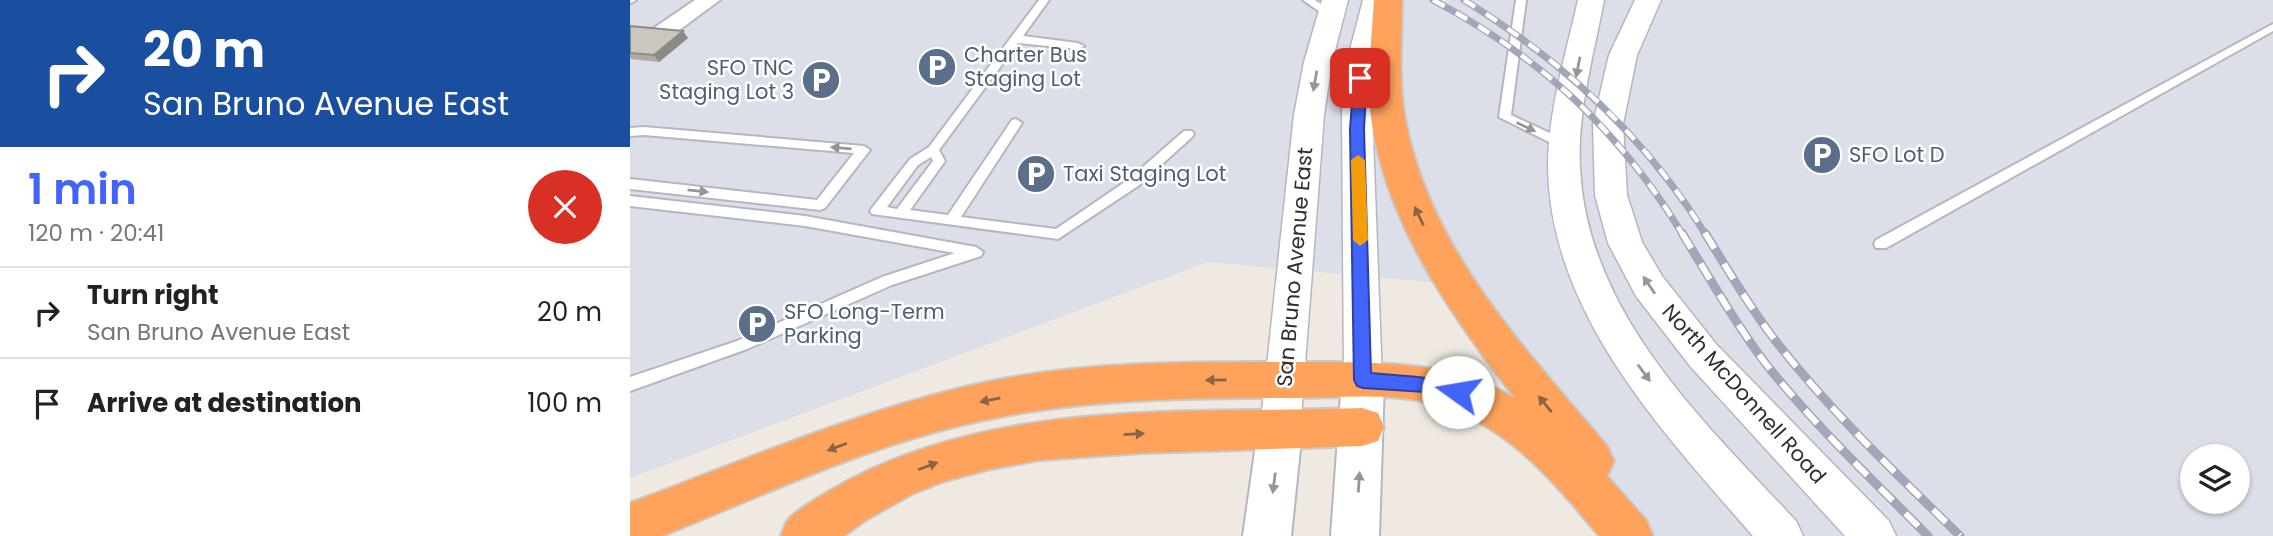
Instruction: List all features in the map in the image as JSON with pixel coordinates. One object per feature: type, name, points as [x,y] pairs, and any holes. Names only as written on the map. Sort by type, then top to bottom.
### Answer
[{"type":"highway","points":[[1388,0],[1388,118],[1395,155],[1417,213],[1449,272],[1492,336],[1646,536]]},
{"type":"highway","points":[[630,526],[901,424],[985,401],[1100,384],[1363,380],[1441,388],[1474,398],[1505,415],[1533,434],[1561,459],[1629,536]]},
{"type":"highway","points":[[805,536],[844,508],[910,473],[942,461],[999,446],[1092,435],[1362,427]]},
{"type":"main road","points":[[1355,536],[1363,380]]},
{"type":"main road","name":"San Bruno Avenue East","points":[[1267,536],[1280,430]]},
{"type":"street","points":[[635,53],[698,3],[719,0]]},
{"type":"street","points":[[1363,380],[1357,110],[1365,46],[1376,0]]},
{"type":"street","points":[[1591,0],[1565,145],[1566,193],[1576,246],[1597,300],[1612,326],[1664,399],[1781,536]]},
{"type":"street","name":"North McDonnell Road","points":[[1648,0],[1623,55],[1608,124],[1611,195],[1625,243],[1649,286],[1703,355],[1874,536]]},
{"type":"street","name":"San Bruno Avenue East","points":[[1280,430],[1309,115],[1324,5]]},
{"type":"lane","points":[[1044,0],[933,150],[914,162],[877,211],[1058,234],[1133,183],[1188,134]]},
{"type":"lane","points":[[1521,0],[1505,117],[1565,145]]},
{"type":"lane","points":[[1881,244],[2273,27]]},
{"type":"lane","points":[[1016,39],[1078,46]]},
{"type":"lane","points":[[953,220],[1016,123]]},
{"type":"lane","points":[[630,132],[864,150],[820,205],[630,184]]},
{"type":"lane","points":[[900,214],[939,161],[933,150]]},
{"type":"lane","points":[[630,201],[805,220],[976,252],[887,281],[742,345],[630,384]]},
{"type":"shaded area","points":[[630,0],[2273,0],[2273,536],[1646,536],[1451,284],[1208,262],[630,478]]},
{"type":"building","points":[[630,26],[683,31],[654,55],[630,53]]},
{"type":"railway","points":[[1433,0],[1509,46],[1575,100],[1632,162],[1683,235]]},
{"type":"railway","points":[[1464,0],[1535,49],[1599,103],[1656,165],[1706,235]]},
{"type":"railway","points":[[1682,233],[1766,364],[1824,431],[1928,536]]},
{"type":"railway","points":[[1705,233],[1761,321],[1803,374],[1868,446],[1960,536]]},
{"type":"slow traffic","points":[[1358,160],[1360,240]]},
{"type":"place","name":"Charter Bus Staging Lot","points":[[937,67]]},
{"type":"place","name":"SFO TNC Staging Lot 3","points":[[821,80]]},
{"type":"place","name":"SFO Lot D","points":[[1822,155]]},
{"type":"place","name":"Taxi Staging Lot","points":[[1036,174]]},
{"type":"place","name":"SFO Long-Term Parking","points":[[757,324]]},
{"type":"route","points":[[1360,78],[1357,129],[1363,380],[1425,385],[1458,392]]}]
